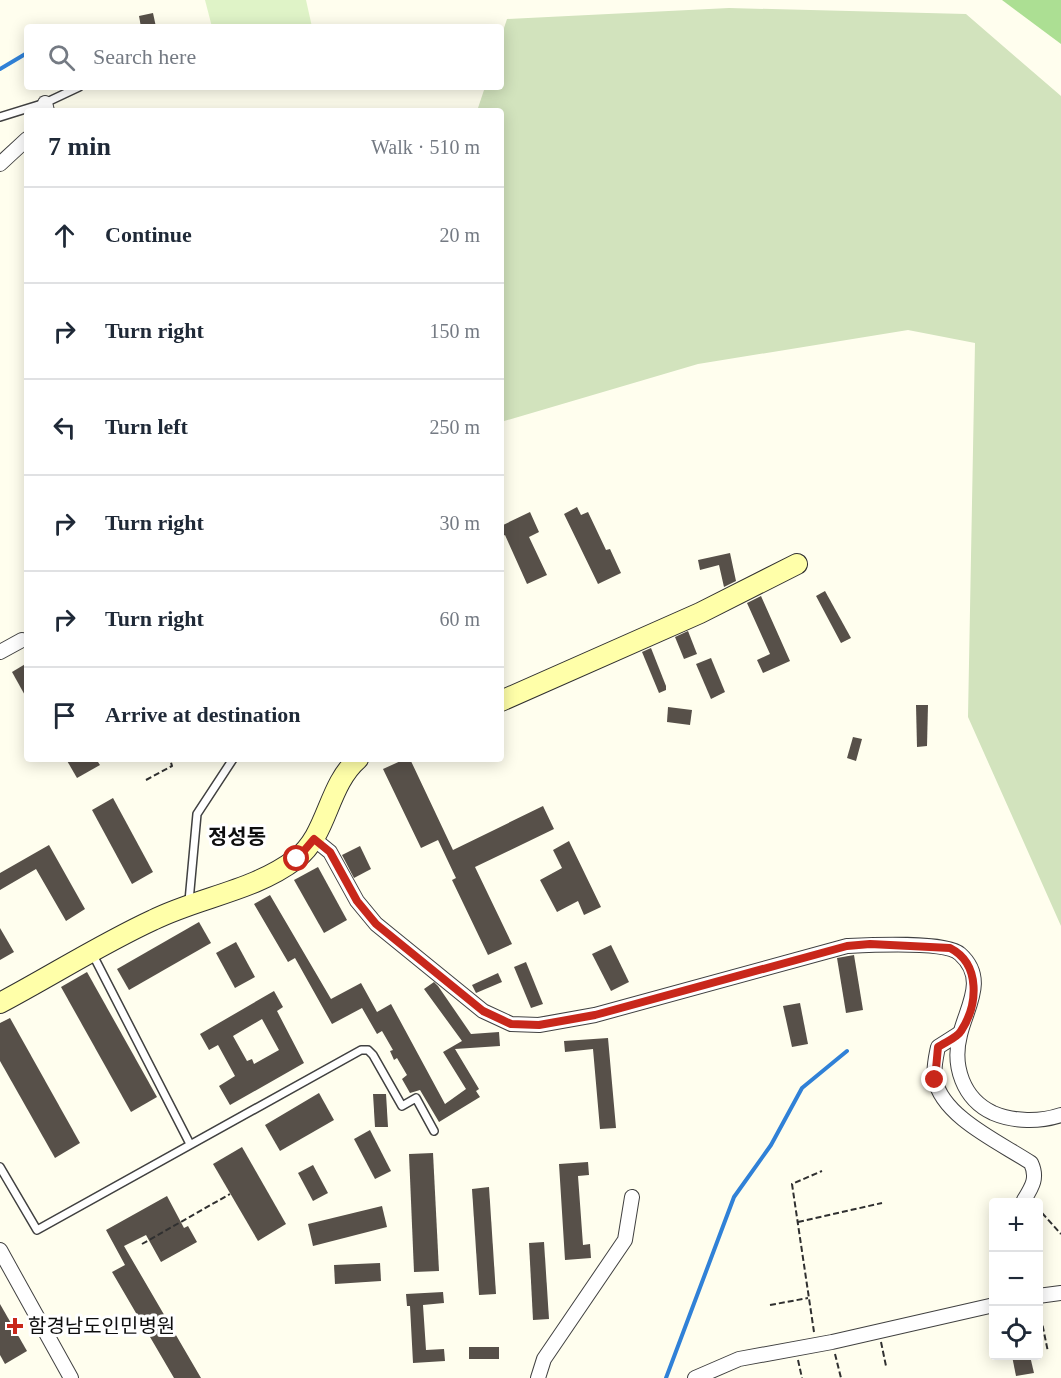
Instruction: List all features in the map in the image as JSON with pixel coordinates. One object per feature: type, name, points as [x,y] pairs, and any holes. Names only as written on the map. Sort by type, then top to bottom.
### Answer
[{"type":"street","points":[[0,164],[24,142]]},
{"type":"street","points":[[504,700],[700,613],[797,564]]},
{"type":"street","points":[[0,652],[24,636]]},
{"type":"street","points":[[0,1003],[152,920],[261,879],[297,859],[314,839],[337,784],[355,762]]},
{"type":"street","points":[[314,839],[330,852],[357,901],[376,924],[483,1011],[511,1024],[539,1025],[595,1015],[847,946],[870,944],[938,947],[960,953],[966,961],[974,984],[972,1004],[960,1033],[957,1056],[960,1077],[978,1103],[997,1114],[1019,1119],[1040,1120],[1061,1115]]},
{"type":"street","points":[[960,1033],[938,1047],[935,1080],[950,1109],[963,1120],[1031,1163],[1035,1172],[1033,1185],[1025,1198]]},
{"type":"street","points":[[537,1378],[544,1359],[625,1240],[632,1197]]},
{"type":"street","points":[[0,1250],[71,1378]]},
{"type":"street","points":[[1043,1295],[1061,1293]]},
{"type":"street","points":[[695,1378],[739,1359],[832,1342],[989,1306]]},
{"type":"lane","points":[[46,107],[74,90]]},
{"type":"lane","points":[[0,117],[24,112]]},
{"type":"lane","points":[[189,905],[197,814],[231,762]]},
{"type":"lane","points":[[92,953],[190,1144]]},
{"type":"lane","points":[[0,1167],[37,1230],[361,1050],[368,1050],[373,1055],[402,1106],[416,1098],[434,1131]]},
{"type":"path","points":[[147,780],[172,766],[171,762]]},
{"type":"path","points":[[817,1345],[792,1184],[822,1172]]},
{"type":"path","points":[[142,1244],[230,1194]]},
{"type":"path","points":[[798,1222],[882,1203]]},
{"type":"path","points":[[1043,1214],[1061,1234]]},
{"type":"path","points":[[770,1305],[810,1298]]},
{"type":"path","points":[[1038,1306],[1048,1352]]},
{"type":"path","points":[[878,1332],[886,1366]]},
{"type":"path","points":[[832,1342],[840,1378]]},
{"type":"path","points":[[794,1349],[802,1378]]},
{"type":"green space","points":[[205,0],[306,0],[311,24],[211,24]]},
{"type":"green space","points":[[1002,0],[1061,0],[1061,44]]},
{"type":"green space","points":[[729,8],[966,14],[1061,96],[1061,926],[968,717],[975,343],[908,330],[698,364],[504,421],[504,108],[478,108],[484,90],[504,90],[504,28],[507,19]]},
{"type":"building","points":[[153,13],[155,24],[140,24],[139,16]]},
{"type":"building","points":[[577,507],[581,515],[588,512],[606,550],[610,549],[621,573],[598,584],[564,514]]},
{"type":"building","points":[[530,512],[539,532],[529,537],[547,575],[527,584],[504,536],[504,525]]},
{"type":"building","points":[[730,553],[736,581],[724,587],[719,565],[700,570],[698,560]]},
{"type":"building","points":[[825,591],[851,638],[841,643],[816,596]]},
{"type":"building","points":[[761,596],[790,661],[763,673],[757,660],[770,654],[747,603]]},
{"type":"building","points":[[688,631],[697,654],[684,659],[675,637]]},
{"type":"building","points":[[651,648],[666,686],[666,690],[659,693],[642,652]]},
{"type":"building","points":[[711,658],[725,692],[711,699],[696,664]]},
{"type":"building","points":[[24,665],[24,694],[12,672]]},
{"type":"building","points":[[916,705],[928,705],[927,746],[917,747]]},
{"type":"building","points":[[668,707],[692,710],[690,725],[667,722]]},
{"type":"building","points":[[853,737],[862,739],[856,761],[847,758]]},
{"type":"building","points":[[68,762],[98,762],[100,765],[77,778]]},
{"type":"building","points":[[398,762],[411,762],[453,850],[543,806],[554,829],[475,867],[512,944],[488,955],[452,880],[456,878],[438,840],[421,848],[383,769]]},
{"type":"building","points":[[113,798],[153,872],[132,884],[92,810]]},
{"type":"building","points":[[569,841],[601,907],[584,915],[578,901],[557,912],[540,880],[562,868],[553,850]]},
{"type":"building","points":[[49,845],[85,909],[66,921],[36,869],[0,890],[0,873]]},
{"type":"building","points":[[360,846],[371,869],[354,878],[342,855]]},
{"type":"building","points":[[318,867],[347,920],[324,933],[294,880]]},
{"type":"building","points":[[270,895],[331,999],[361,983],[377,1012],[391,1004],[445,1104],[466,1089],[443,1052],[462,1041],[424,989],[434,982],[471,1034],[499,1032],[500,1046],[455,1049],[479,1089],[476,1091],[480,1097],[439,1122],[420,1090],[410,1093],[402,1079],[407,1075],[397,1058],[394,1060],[390,1051],[393,1050],[382,1031],[377,1034],[362,1008],[332,1024],[295,958],[288,962],[254,904]]},
{"type":"building","points":[[199,922],[211,943],[129,990],[117,969]]},
{"type":"building","points":[[0,928],[14,952],[0,960]]},
{"type":"building","points":[[236,942],[255,977],[235,988],[216,953]]},
{"type":"building","points":[[611,945],[629,982],[611,991],[592,954]]},
{"type":"building","points":[[854,955],[863,1010],[846,1013],[837,958]]},
{"type":"building","points":[[526,962],[543,1004],[531,1008],[514,967]]},
{"type":"building","points":[[87,972],[157,1097],[131,1112],[61,987]]},
{"type":"building","points":[[498,973],[502,982],[476,993],[472,985]]},
{"type":"building","points":[[274,991],[283,1007],[277,1011],[304,1063],[230,1105],[219,1086],[235,1076],[218,1045],[209,1050],[200,1034]],"holes":[[[262,1019],[279,1050],[254,1064],[252,1059],[247,1061],[233,1036]]]},
{"type":"building","points":[[800,1003],[808,1044],[792,1047],[783,1006]]},
{"type":"building","points":[[10,1018],[80,1143],[55,1158],[0,1061],[0,1023]]},
{"type":"building","points":[[608,1038],[616,1128],[600,1129],[593,1049],[565,1052],[564,1041]]},
{"type":"building","points":[[319,1093],[334,1120],[280,1151],[265,1125]]},
{"type":"building","points":[[373,1094],[386,1094],[388,1127],[375,1127]]},
{"type":"building","points":[[370,1130],[391,1171],[375,1179],[354,1139]]},
{"type":"building","points":[[242,1147],[286,1224],[258,1241],[213,1164]]},
{"type":"building","points":[[433,1153],[439,1271],[414,1272],[409,1154]]},
{"type":"building","points":[[588,1162],[589,1175],[578,1176],[583,1245],[590,1244],[591,1258],[565,1260],[559,1164]]},
{"type":"building","points":[[313,1165],[328,1193],[313,1201],[298,1173]]},
{"type":"building","points":[[489,1187],[496,1294],[479,1295],[472,1189]]},
{"type":"building","points":[[167,1196],[184,1228],[188,1226],[197,1242],[161,1262],[146,1235],[124,1246],[201,1378],[174,1378],[112,1272],[125,1265],[106,1230]]},
{"type":"building","points":[[382,1206],[387,1227],[313,1246],[308,1224]]},
{"type":"building","points":[[544,1242],[549,1319],[533,1320],[529,1243]]},
{"type":"building","points":[[380,1263],[381,1281],[335,1284],[334,1265]]},
{"type":"building","points":[[443,1292],[444,1303],[423,1305],[426,1350],[444,1349],[445,1361],[413,1363],[410,1306],[407,1306],[406,1294]]},
{"type":"building","points":[[0,1304],[27,1351],[5,1364],[0,1355]]},
{"type":"building","points":[[469,1347],[499,1347],[499,1359],[469,1359]]},
{"type":"building","points":[[1013,1360],[1031,1360],[1034,1373],[1016,1376]]},
{"type":"waterway","points":[[0,69],[24,55]]},
{"type":"waterway","points":[[666,1378],[734,1197],[771,1145],[802,1088],[847,1051]]},
{"type":"place","name":"함경남도인민병원","points":[[15,1326]]},
{"type":"district","name":"정성동","points":[[237,837]]},
{"type":"route","points":[[297,859],[314,839],[325,847],[334,858],[357,901],[376,924],[483,1011],[511,1024],[539,1025],[595,1015],[847,946],[870,944],[950,948],[960,953],[966,961],[972,974],[974,995],[960,1033],[938,1047],[935,1080]]}]
